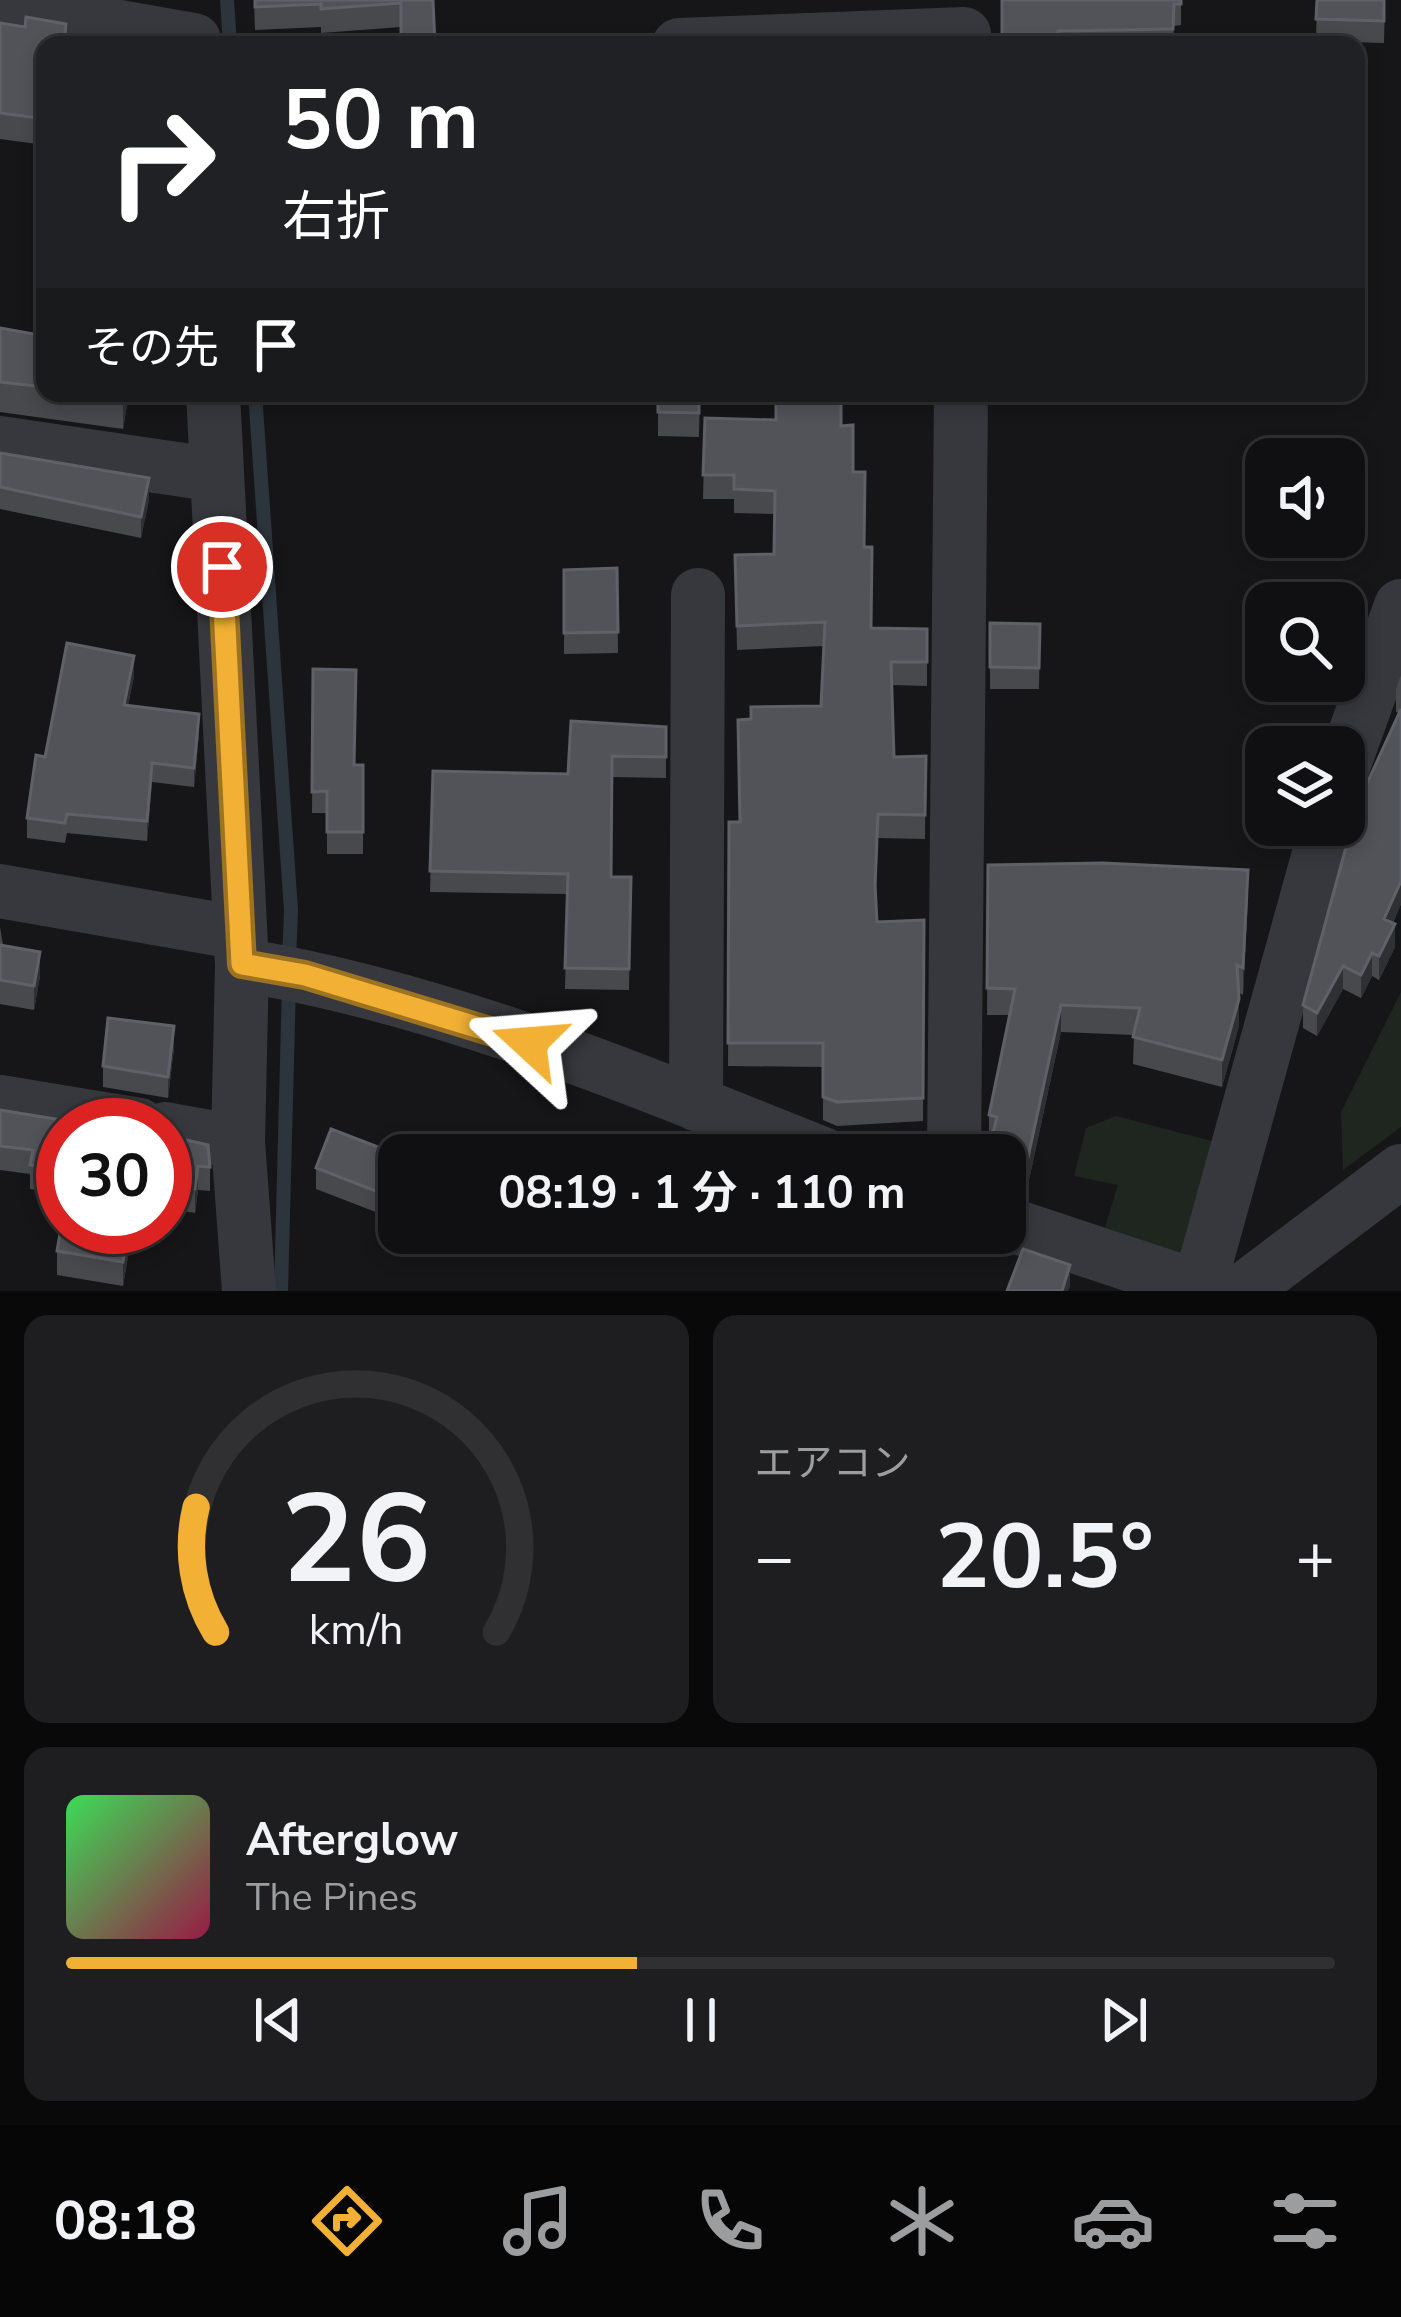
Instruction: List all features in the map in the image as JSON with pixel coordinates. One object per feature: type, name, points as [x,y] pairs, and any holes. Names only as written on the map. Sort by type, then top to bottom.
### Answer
[{"type":"street","points":[[0,6],[193,28]]},
{"type":"street","points":[[814,36],[965,26]]},
{"type":"street","points":[[214,402],[265,961],[238,1142],[249,1291]]},
{"type":"street","points":[[954,1134],[961,402]]},
{"type":"street","points":[[0,443],[218,475]]},
{"type":"street","points":[[697,1104],[698,595]]},
{"type":"street","points":[[1358,726],[1401,606]]},
{"type":"street","points":[[1217,1290],[1322,846]]},
{"type":"street","points":[[0,891],[265,961],[488,1028],[772,1134]]},
{"type":"street","points":[[0,1102],[36,1108]]},
{"type":"street","points":[[192,1134],[238,1142]]},
{"type":"street","points":[[1217,1290],[1401,1171]]},
{"type":"street","points":[[1026,1230],[1217,1290]]},
{"type":"shaded area","points":[[1401,992],[1401,1127],[1343,1170],[1341,1112]]},
{"type":"shaded area","points":[[1116,1116],[1219,1143],[1190,1263],[1104,1230],[1118,1185],[1074,1176],[1086,1128]]},
{"type":"building","points":[[255,0],[433,0],[435,36],[401,36],[401,3],[321,9],[321,4],[255,7]]},
{"type":"building","points":[[1002,0],[1181,0],[1174,4],[1173,29],[1002,36]]},
{"type":"building","points":[[1317,0],[1384,0],[1384,21],[1316,19]]},
{"type":"building","points":[[26,17],[66,24],[65,36],[36,36],[36,118],[0,113],[0,23],[25,27]]},
{"type":"building","points":[[0,328],[36,334],[36,386],[0,382]]},
{"type":"building","points":[[658,402],[699,402],[699,413],[658,412]]},
{"type":"building","points":[[776,402],[841,402],[841,426],[853,425],[853,472],[865,472],[864,547],[872,547],[871,628],[927,629],[927,662],[891,662],[894,757],[926,756],[925,815],[878,814],[875,885],[877,922],[924,920],[923,1098],[837,1102],[823,1097],[823,1043],[728,1043],[729,822],[740,822],[738,720],[751,719],[751,707],[821,706],[825,622],[737,626],[735,555],[774,554],[775,491],[734,489],[734,475],[703,475],[705,418],[776,420]]},
{"type":"building","points":[[0,453],[149,478],[141,517],[0,487]]},
{"type":"building","points":[[617,568],[618,632],[564,633],[564,570]]},
{"type":"building","points":[[990,623],[1040,624],[1039,668],[990,667]]},
{"type":"building","points":[[67,643],[134,656],[124,705],[199,714],[194,768],[152,763],[147,821],[67,814],[65,823],[27,818],[36,755],[45,757]]},
{"type":"building","points":[[313,669],[356,670],[354,765],[363,765],[363,832],[327,832],[327,791],[312,792]]},
{"type":"building","points":[[1401,709],[1401,881],[1384,919],[1395,924],[1379,956],[1372,953],[1361,975],[1343,966],[1317,1013],[1303,1005],[1346,846],[1365,846],[1365,788]]},
{"type":"building","points":[[571,721],[666,727],[666,757],[612,756],[611,877],[631,877],[629,969],[565,968],[568,874],[430,871],[433,771],[568,774]]},
{"type":"building","points":[[1103,863],[1248,870],[1243,968],[1237,965],[1239,999],[1222,1060],[1133,1037],[1140,1008],[1061,1005],[1026,1162],[1026,1134],[993,1134],[997,1117],[989,1115],[1015,989],[987,988],[988,865]]},
{"type":"building","points":[[0,945],[40,952],[34,986],[0,980]]},
{"type":"building","points":[[108,1018],[174,1026],[168,1077],[103,1066]]},
{"type":"building","points":[[0,1110],[36,1116],[36,1166],[30,1165],[33,1150],[0,1146]]},
{"type":"building","points":[[331,1129],[378,1147],[378,1192],[316,1168]]},
{"type":"building","points":[[192,1141],[208,1145],[210,1167],[198,1166],[195,1189]]},
{"type":"building","points":[[1026,1250],[1070,1265],[1062,1291],[1007,1291]]},
{"type":"building","points":[[75,1254],[124,1254],[123,1262]]},
{"type":"waterway","points":[[227,0],[229,36]]},
{"type":"waterway","points":[[256,402],[291,910],[289,962]]},
{"type":"waterway","points":[[281,1291],[289,984]]},
{"type":"route","points":[[222,567],[242,964],[305,975],[529,1043]]}]
